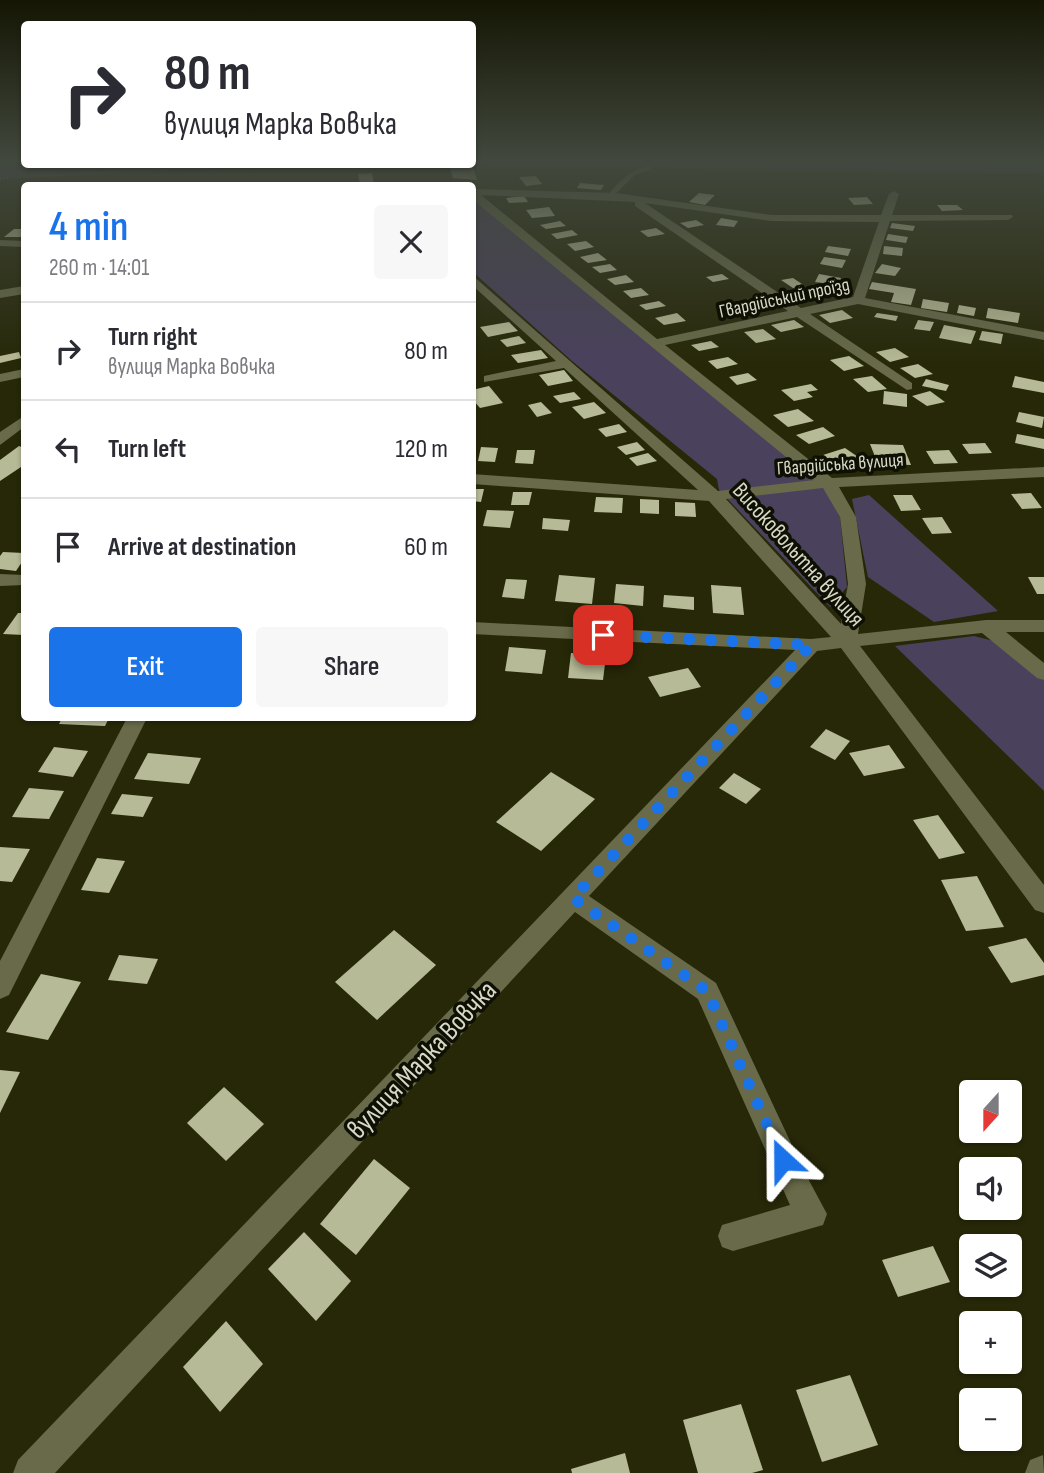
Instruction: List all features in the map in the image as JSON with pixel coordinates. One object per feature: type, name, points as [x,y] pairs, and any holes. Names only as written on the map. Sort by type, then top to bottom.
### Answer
[{"type":"street","points":[[517,228],[828,483],[848,517],[857,584],[847,642]]},
{"type":"street","points":[[675,228],[907,386]]},
{"type":"street","points":[[858,300],[884,228]]},
{"type":"street","points":[[0,243],[21,244]]},
{"type":"street","name":"Високовольтна вулиця","points":[[476,282],[714,496],[847,642],[1044,903]]},
{"type":"street","points":[[0,294],[21,290]]},
{"type":"street","name":"Гвардійський проїзд","points":[[656,343],[858,300],[1044,336]]},
{"type":"street","points":[[489,379],[567,363]]},
{"type":"street","points":[[0,378],[21,374]]},
{"type":"street","points":[[0,440],[21,422]]},
{"type":"street","name":"Гвардійська вулиця","points":[[476,479],[714,496],[828,483],[1044,472]]},
{"type":"street","points":[[0,580],[21,580]]},
{"type":"street","points":[[476,628],[811,645],[986,626],[1044,625]]},
{"type":"street","points":[[986,626],[1044,673]]},
{"type":"street","name":"вулиця Марка Вовчка","points":[[32,1473],[811,645]]},
{"type":"street","points":[[0,987],[135,721]]},
{"type":"street","points":[[573,898],[707,991],[794,1184],[812,1214],[733,1236]]},
{"type":"shaded area","points":[[476,228],[509,228],[825,486],[840,517],[847,587],[830,607],[719,490],[717,479],[572,361],[476,275]]},
{"type":"shaded area","points":[[869,495],[998,611],[934,622],[868,577],[852,499]]},
{"type":"shaded area","points":[[974,636],[998,642],[1044,680],[1044,791],[895,646]]},
{"type":"building","points":[[656,228],[665,234],[648,237],[640,231]]},
{"type":"building","points":[[890,228],[914,228],[913,231]]},
{"type":"building","points":[[14,229],[21,229],[21,237],[4,237]]},
{"type":"building","points":[[572,230],[578,235],[557,239],[551,234]]},
{"type":"building","points":[[888,234],[908,237],[906,243],[886,240]]},
{"type":"building","points":[[586,241],[594,247],[575,251],[567,244]]},
{"type":"building","points":[[828,246],[851,249],[848,256],[825,252]]},
{"type":"building","points":[[884,246],[903,248],[902,256],[883,254]]},
{"type":"building","points":[[598,253],[607,260],[588,263],[580,257]]},
{"type":"building","points":[[824,257],[846,260],[842,268],[820,264]]},
{"type":"building","points":[[610,264],[617,270],[600,273],[592,267]]},
{"type":"building","points":[[882,264],[901,268],[895,276],[875,273]]},
{"type":"building","points":[[722,274],[729,279],[713,282],[706,277]]},
{"type":"building","points":[[819,274],[841,278],[838,285],[815,282]]},
{"type":"building","points":[[626,275],[634,282],[615,285],[607,279]]},
{"type":"building","points":[[793,278],[805,286],[793,288],[781,280]]},
{"type":"building","points":[[872,282],[916,289],[911,305],[891,302],[894,293],[869,289]]},
{"type":"building","points":[[641,288],[649,295],[631,298],[623,291]]},
{"type":"building","points":[[802,289],[814,297],[798,301],[786,293]]},
{"type":"building","points":[[759,298],[770,307],[740,312],[735,307],[753,304],[747,299]]},
{"type":"building","points":[[923,299],[949,303],[947,312],[921,308]]},
{"type":"building","points":[[659,301],[666,306],[646,310],[639,305]]},
{"type":"building","points":[[959,305],[976,308],[974,316],[957,313]]},
{"type":"building","points":[[988,308],[1020,313],[1018,323],[986,318]]},
{"type":"building","points":[[842,310],[853,318],[830,323],[819,315]]},
{"type":"building","points":[[677,313],[686,321],[664,325],[655,318]]},
{"type":"building","points":[[877,313],[898,316],[896,321],[874,317]]},
{"type":"building","points":[[794,320],[804,327],[781,332],[771,325]]},
{"type":"building","points":[[918,320],[934,322],[930,331],[914,329]]},
{"type":"building","points":[[509,322],[518,331],[488,337],[480,327]]},
{"type":"building","points":[[944,325],[976,331],[971,344],[939,338]]},
{"type":"building","points":[[763,329],[776,339],[756,343],[744,332]]},
{"type":"building","points":[[982,331],[1003,334],[1001,344],[979,340]]},
{"type":"building","points":[[519,336],[526,343],[507,347],[500,340]]},
{"type":"building","points":[[711,341],[719,347],[699,351],[691,345]]},
{"type":"building","points":[[895,348],[909,357],[890,362],[876,352]]},
{"type":"building","points":[[541,350],[548,358],[518,363],[511,355]]},
{"type":"building","points":[[19,352],[21,358],[0,363],[0,356]]},
{"type":"building","points":[[849,356],[864,366],[844,371],[830,360]]},
{"type":"building","points":[[728,357],[738,364],[717,369],[708,361]]},
{"type":"building","points":[[918,364],[933,374],[915,378],[900,368]]},
{"type":"building","points":[[564,370],[573,381],[548,386],[539,375]]},
{"type":"building","points":[[748,373],[757,380],[737,385],[729,377]]},
{"type":"building","points":[[872,376],[887,389],[868,392],[853,379]]},
{"type":"building","points":[[1015,376],[1044,382],[1044,393],[1012,387]]},
{"type":"building","points":[[926,379],[949,385],[946,391],[922,386]]},
{"type":"building","points":[[811,384],[818,390],[807,392],[813,397],[794,401],[781,390]]},
{"type":"building","points":[[489,386],[503,403],[480,408],[476,404],[476,389]]},
{"type":"building","points":[[884,391],[907,394],[907,407],[883,404]]},
{"type":"building","points":[[930,391],[945,402],[927,406],[912,396]]},
{"type":"building","points":[[574,392],[581,399],[560,403],[553,396]]},
{"type":"building","points":[[541,402],[552,413],[537,417],[528,405]]},
{"type":"building","points":[[594,402],[606,413],[584,419],[572,407]]},
{"type":"building","points":[[798,409],[814,421],[788,427],[773,415]]},
{"type":"building","points":[[1019,412],[1044,417],[1042,428],[1016,422]]},
{"type":"building","points":[[619,424],[627,432],[606,437],[598,429]]},
{"type":"building","points":[[823,427],[835,436],[809,444],[796,435]]},
{"type":"building","points":[[1017,434],[1044,439],[1044,449],[1015,443]]},
{"type":"building","points":[[637,442],[645,450],[626,455],[617,447]]},
{"type":"building","points":[[985,443],[992,453],[969,454],[962,444]]},
{"type":"building","points":[[870,444],[903,445],[911,465],[878,464]]},
{"type":"building","points":[[21,447],[21,467],[0,481],[0,460]]},
{"type":"building","points":[[481,447],[498,448],[495,462],[478,461]]},
{"type":"building","points":[[845,448],[861,459],[839,466],[823,455]]},
{"type":"building","points":[[517,450],[535,450],[533,464],[515,463]]},
{"type":"building","points":[[949,450],[958,463],[934,464],[926,451]]},
{"type":"building","points":[[648,453],[657,461],[637,466],[629,458]]},
{"type":"building","points":[[476,489],[484,489],[481,502],[476,501]]},
{"type":"building","points":[[513,492],[532,492],[529,505],[511,505]]},
{"type":"building","points":[[1031,493],[1042,508],[1022,509],[1011,494]]},
{"type":"building","points":[[893,495],[912,495],[921,510],[901,511]]},
{"type":"building","points":[[596,497],[623,498],[622,513],[594,512]]},
{"type":"building","points":[[640,499],[659,500],[659,514],[640,513]]},
{"type":"building","points":[[675,502],[695,503],[696,517],[675,516]]},
{"type":"building","points":[[487,510],[514,511],[510,528],[483,526]]},
{"type":"building","points":[[942,517],[952,533],[932,534],[922,518]]},
{"type":"building","points":[[543,518],[570,520],[568,531],[542,529]]},
{"type":"building","points":[[3,552],[21,553],[21,564],[16,571],[0,569],[0,556]]},
{"type":"building","points":[[559,575],[595,578],[592,604],[555,601]]},
{"type":"building","points":[[1028,577],[1044,577],[1044,594],[1037,594]]},
{"type":"building","points":[[506,579],[527,580],[524,599],[502,597]]},
{"type":"building","points":[[616,584],[644,586],[643,606],[614,603]]},
{"type":"building","points":[[711,585],[741,587],[744,615],[713,613]]},
{"type":"building","points":[[664,595],[694,597],[694,610],[663,607]]},
{"type":"building","points":[[18,613],[21,613],[21,635],[3,634]]},
{"type":"building","points":[[509,647],[546,650],[542,674],[505,671]]},
{"type":"building","points":[[571,653],[606,656],[603,680],[568,678]]},
{"type":"building","points":[[688,668],[701,687],[660,697],[648,677]]},
{"type":"building","points":[[60,721],[108,721],[105,726],[59,724]]},
{"type":"building","points":[[826,729],[850,741],[835,760],[810,747]]},
{"type":"building","points":[[889,745],[905,768],[864,776],[849,753]]},
{"type":"building","points":[[54,747],[88,751],[73,777],[38,772]]},
{"type":"building","points":[[148,753],[201,758],[189,784],[134,779]]},
{"type":"building","points":[[551,772],[595,799],[541,851],[496,822]]},
{"type":"building","points":[[734,773],[761,789],[746,804],[719,788]]},
{"type":"building","points":[[29,788],[64,791],[49,819],[12,817]]},
{"type":"building","points":[[122,794],[153,797],[143,817],[111,814]]},
{"type":"building","points":[[938,815],[965,853],[939,859],[913,820]]},
{"type":"building","points":[[0,847],[30,849],[12,882],[0,881]]},
{"type":"building","points":[[97,858],[125,861],[109,893],[81,890]]},
{"type":"building","points":[[977,876],[1004,927],[966,931],[941,880]]},
{"type":"building","points":[[394,930],[436,965],[377,1020],[335,982]]},
{"type":"building","points":[[1026,938],[1044,963],[1044,975],[1011,983],[988,947]]},
{"type":"building","points":[[119,955],[158,959],[147,984],[108,980]]},
{"type":"building","points":[[41,974],[81,982],[48,1040],[6,1032]]},
{"type":"building","points":[[0,1070],[20,1072],[0,1113]]},
{"type":"building","points":[[224,1087],[264,1124],[226,1161],[187,1123]]},
{"type":"building","points":[[374,1159],[410,1188],[356,1255],[320,1224]]},
{"type":"building","points":[[304,1232],[351,1281],[316,1321],[268,1269]]},
{"type":"building","points":[[933,1246],[950,1282],[898,1297],[882,1260]]},
{"type":"building","points":[[226,1321],[263,1364],[220,1412],[183,1367]]},
{"type":"building","points":[[850,1375],[878,1445],[822,1462],[796,1390]]},
{"type":"building","points":[[741,1404],[763,1470],[752,1473],[698,1473],[683,1420]]},
{"type":"building","points":[[625,1453],[630,1473],[572,1473],[571,1469]]},
{"type":"route","points":[[603,635],[811,645],[573,898],[707,991],[783,1160]]}]
